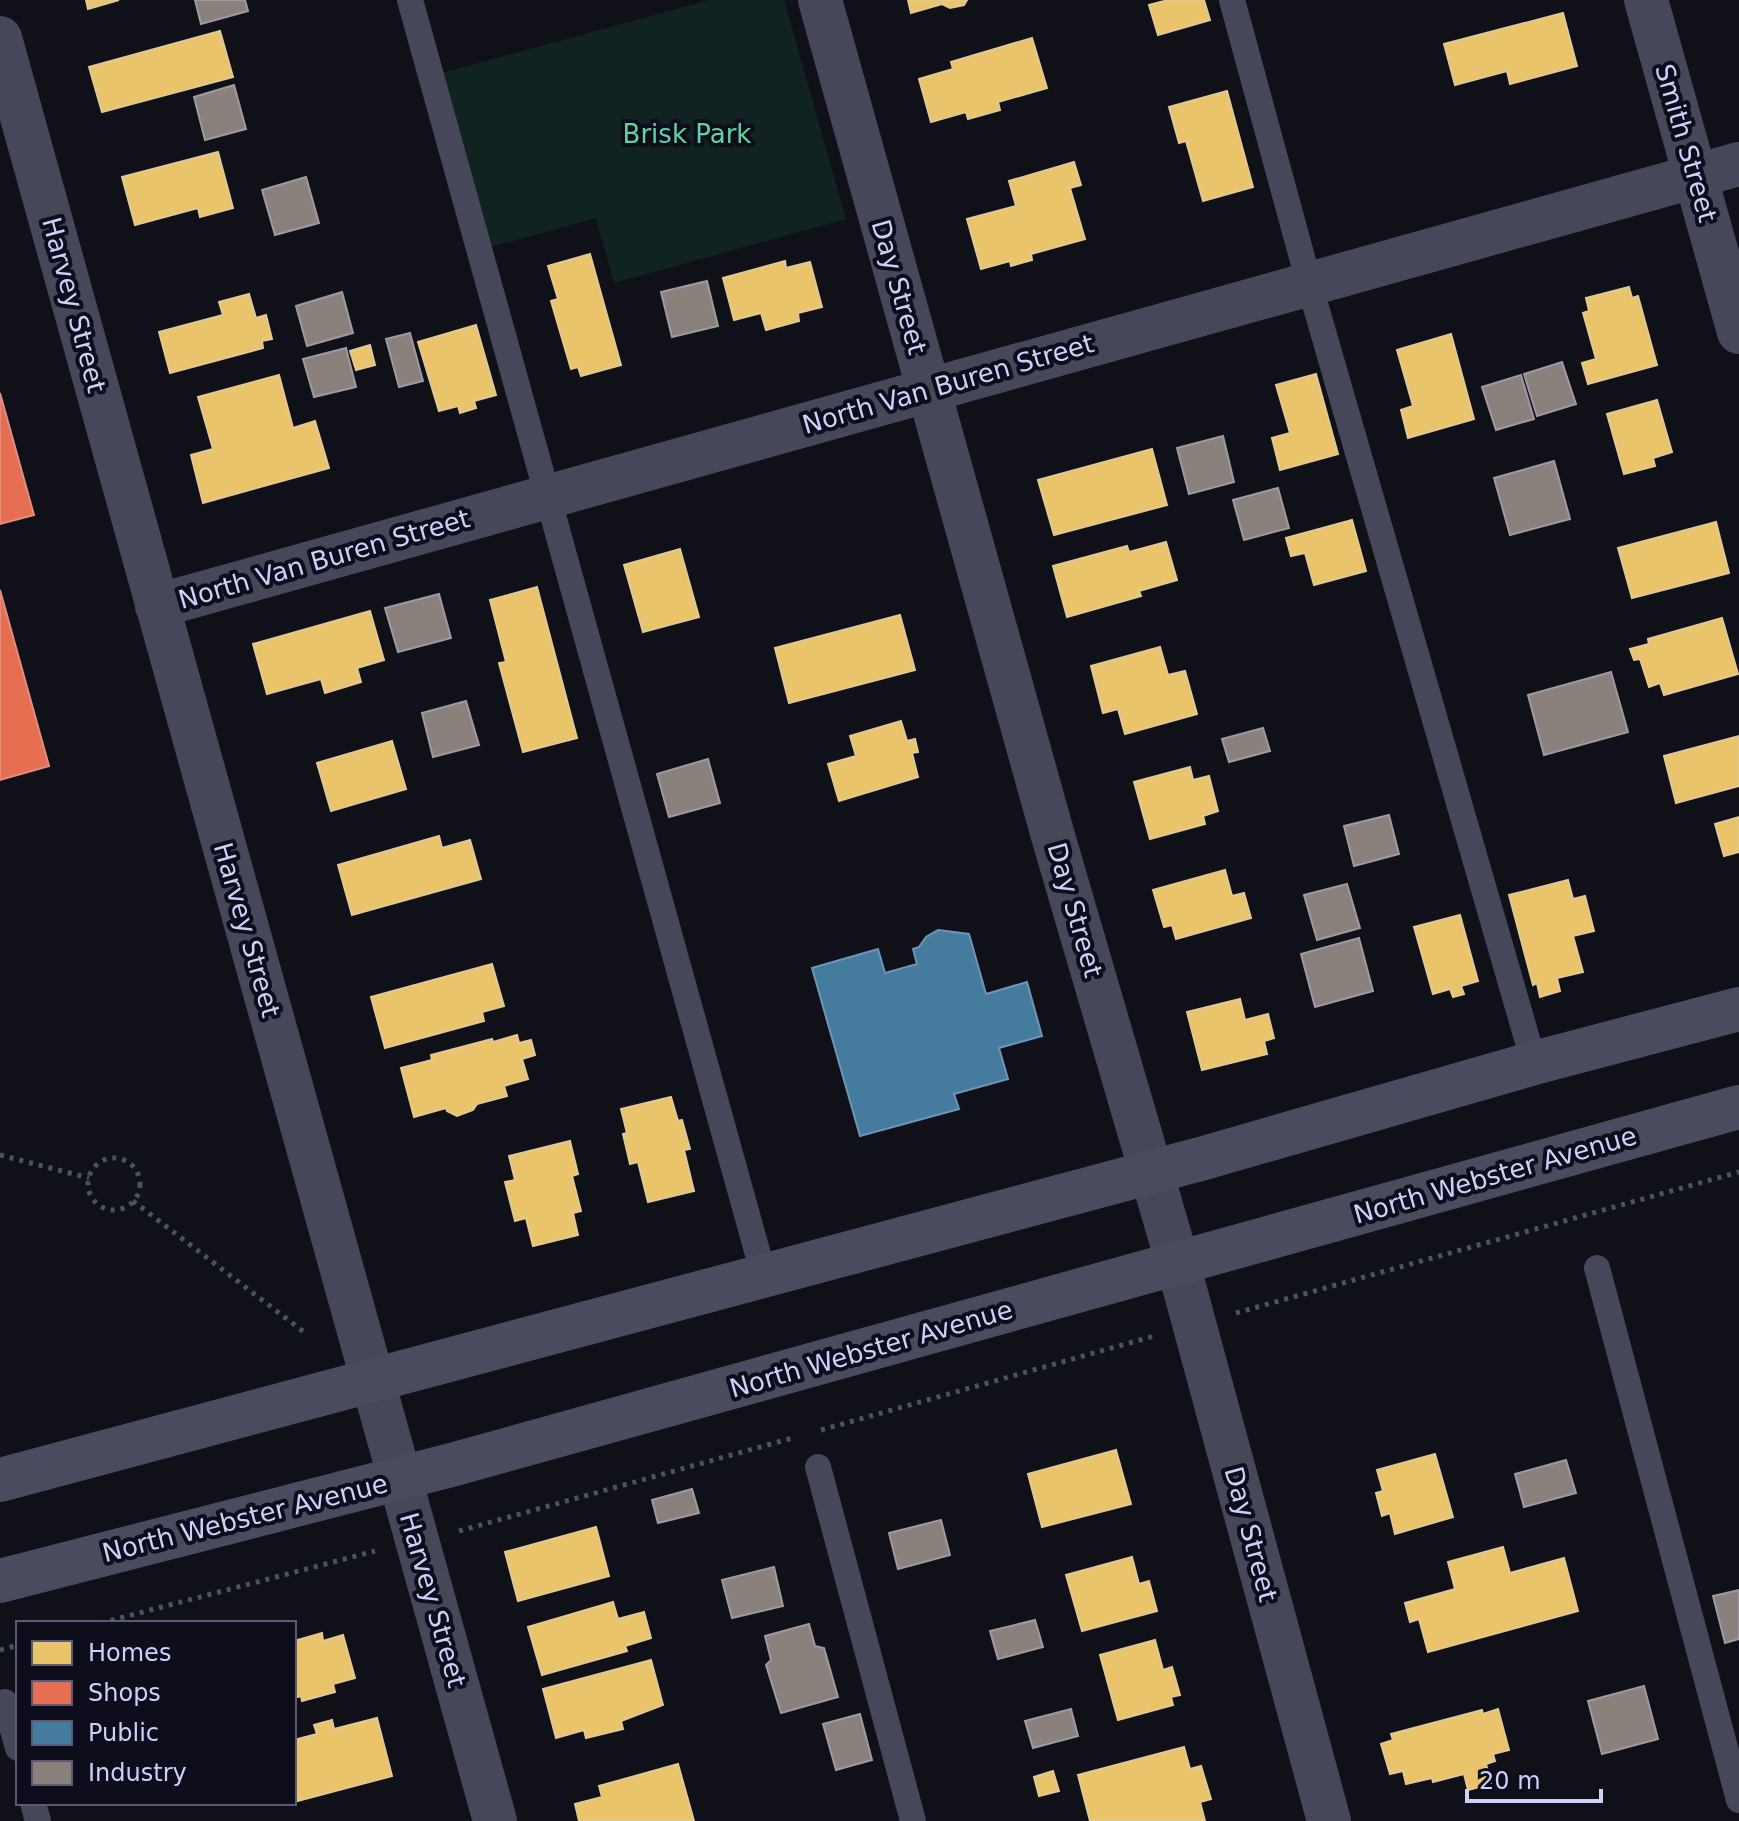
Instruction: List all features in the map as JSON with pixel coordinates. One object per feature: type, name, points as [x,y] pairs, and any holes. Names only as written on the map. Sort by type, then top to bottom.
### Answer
[{"type":"main road","points":[[0,1480],[1150,1172],[1534,1063],[1739,1009]]},
{"type":"main road","name":"North Webster Avenue","points":[[0,1581],[399,1478],[1739,1107]]},
{"type":"street","name":"Day Street","points":[[820,0],[1178,1264],[1329,1821]]},
{"type":"street","name":"Smith Street","points":[[1646,0],[1739,332]]},
{"type":"street","name":"Harvey Street","points":[[0,38],[495,1821]]},
{"type":"street","name":"North Van Buren Street","points":[[157,606],[1739,164]]},
{"type":"lane","points":[[410,0],[764,1276]]},
{"type":"lane","points":[[1232,0],[1309,283],[1534,1063]]},
{"type":"lane","points":[[1597,1268],[1739,1800]]},
{"type":"lane","points":[[818,1467],[913,1821]]},
{"type":"lane","points":[[5,1702],[16,1741]]},
{"type":"path","points":[[0,1155],[89,1178]]},
{"type":"path","points":[[123,1159],[130,1163],[139,1177],[138,1193],[133,1201],[120,1209],[103,1207],[90,1195],[89,1178],[98,1163],[123,1159]]},
{"type":"path","points":[[109,1621],[471,1528],[1739,1172]]},
{"type":"path","points":[[133,1201],[304,1332]]},
{"type":"green space","name":"Brisk Park","points":[[709,0],[784,0],[846,219],[614,283],[596,218],[487,248],[438,74]]},
{"type":"building: Homes","points":[[86,0],[119,0],[88,9]]},
{"type":"building: Homes","points":[[908,0],[967,0],[964,5],[950,8],[942,4],[911,13]]},
{"type":"building: Homes","points":[[1168,0],[1204,0],[1210,20],[1158,35],[1149,5]]},
{"type":"building: Homes","points":[[1563,13],[1577,66],[1510,84],[1507,71],[1455,85],[1444,44]]},
{"type":"building: Homes","points":[[220,31],[233,77],[102,112],[89,67]]},
{"type":"building: Homes","points":[[1032,38],[1047,88],[998,102],[1000,110],[968,119],[966,112],[931,122],[919,79],[953,69],[951,62]]},
{"type":"building: Homes","points":[[1227,91],[1253,187],[1203,201],[1186,141],[1179,143],[1169,107]]},
{"type":"building: Homes","points":[[218,152],[233,208],[200,217],[198,208],[135,225],[122,177]]},
{"type":"building: Homes","points":[[1074,162],[1081,185],[1070,188],[1085,239],[1031,254],[1032,260],[1011,266],[1010,261],[981,269],[967,219],[1016,206],[1009,181]]},
{"type":"building: Homes","points":[[590,254],[621,365],[581,376],[578,367],[571,369],[551,301],[558,299],[548,266]]},
{"type":"building: Homes","points":[[785,261],[786,268],[810,262],[822,307],[798,313],[799,321],[766,330],[761,313],[734,320],[723,278]]},
{"type":"building: Homes","points":[[1629,287],[1632,298],[1638,296],[1657,365],[1588,384],[1582,363],[1596,359],[1583,313],[1589,311],[1586,298]]},
{"type":"building: Homes","points":[[249,294],[256,318],[266,315],[272,339],[262,341],[263,348],[170,373],[159,332],[223,315],[219,302]]},
{"type":"building: Homes","points":[[476,325],[496,395],[474,401],[476,408],[460,413],[458,406],[439,411],[418,342]]},
{"type":"building: Homes","points":[[1451,334],[1474,419],[1408,438],[1401,410],[1413,406],[1397,350]]},
{"type":"building: Homes","points":[[370,345],[375,365],[356,370],[350,351]]},
{"type":"building: Homes","points":[[1316,374],[1338,454],[1280,470],[1272,438],[1290,433],[1276,385]]},
{"type":"building: Homes","points":[[279,375],[293,428],[315,421],[329,468],[203,503],[191,455],[213,449],[198,397]]},
{"type":"building: Homes","points":[[1657,400],[1672,452],[1653,458],[1655,466],[1624,474],[1607,414]]},
{"type":"building: Homes","points":[[1152,449],[1167,505],[1054,535],[1038,480]]},
{"type":"building: Homes","points":[[1352,520],[1366,571],[1314,585],[1305,553],[1291,556],[1286,538]]},
{"type":"building: Homes","points":[[1716,522],[1729,573],[1632,598],[1618,548]]},
{"type":"building: Homes","points":[[1166,542],[1177,580],[1139,591],[1141,596],[1067,617],[1053,566],[1127,546],[1129,552]]},
{"type":"building: Homes","points":[[680,549],[699,617],[643,632],[624,565]]},
{"type":"building: Homes","points":[[537,587],[577,738],[523,752],[499,663],[506,662],[490,600]]},
{"type":"building: Homes","points":[[370,611],[384,660],[357,668],[361,682],[325,693],[321,679],[267,694],[253,644]]},
{"type":"building: Homes","points":[[900,615],[915,670],[789,703],[775,648]]},
{"type":"building: Homes","points":[[1722,618],[1738,674],[1664,695],[1660,683],[1649,687],[1640,659],[1634,660],[1630,649],[1649,644],[1648,639]]},
{"type":"building: Homes","points":[[1160,647],[1168,675],[1185,671],[1197,714],[1125,734],[1118,709],[1103,713],[1091,666]]},
{"type":"building: Homes","points":[[901,721],[907,741],[915,739],[918,752],[912,753],[918,777],[839,801],[828,764],[856,756],[850,736]]},
{"type":"building: Homes","points":[[1739,736],[1739,786],[1676,803],[1664,756]]},
{"type":"building: Homes","points":[[392,741],[406,789],[331,811],[317,763]]},
{"type":"building: Homes","points":[[1190,767],[1193,780],[1209,776],[1218,811],[1203,816],[1205,824],[1150,839],[1134,782]]},
{"type":"building: Homes","points":[[1739,817],[1739,852],[1724,856],[1715,824]]},
{"type":"building: Homes","points":[[439,836],[442,848],[470,840],[481,879],[352,915],[338,865]]},
{"type":"building: Homes","points":[[1225,870],[1232,896],[1244,893],[1251,918],[1176,939],[1172,925],[1164,927],[1153,890]]},
{"type":"building: Homes","points":[[1568,880],[1573,899],[1585,896],[1594,931],[1573,936],[1583,972],[1557,978],[1560,991],[1540,997],[1537,983],[1533,985],[1509,895]]},
{"type":"building: Homes","points":[[1460,915],[1478,981],[1461,986],[1464,994],[1453,997],[1450,989],[1433,994],[1414,927]]},
{"type":"building: Homes","points":[[492,964],[504,1006],[482,1012],[484,1021],[385,1048],[371,997]]},
{"type":"building: Homes","points":[[1240,999],[1245,1020],[1268,1014],[1274,1038],[1264,1041],[1267,1054],[1202,1070],[1187,1012]]},
{"type":"building: Homes","points":[[517,1035],[519,1043],[531,1040],[535,1055],[522,1059],[528,1079],[504,1086],[507,1096],[477,1104],[473,1110],[457,1116],[446,1108],[414,1117],[401,1068],[432,1060],[431,1055]]},
{"type":"building: Homes","points":[[671,1097],[678,1121],[682,1120],[690,1149],[684,1150],[694,1191],[648,1202],[638,1162],[630,1164],[621,1109]]},
{"type":"building: Homes","points":[[570,1141],[578,1174],[572,1176],[581,1211],[573,1213],[578,1235],[533,1246],[526,1218],[515,1221],[505,1182],[515,1180],[509,1156]]},
{"type":"building: Homes","points":[[1116,1450],[1131,1504],[1042,1527],[1028,1474]]},
{"type":"building: Homes","points":[[1435,1454],[1453,1517],[1395,1534],[1390,1513],[1382,1516],[1376,1493],[1383,1491],[1377,1470]]},
{"type":"building: Homes","points":[[596,1527],[609,1576],[518,1601],[505,1552]]},
{"type":"building: Homes","points":[[1503,1547],[1510,1573],[1564,1558],[1578,1611],[1428,1652],[1419,1619],[1410,1622],[1405,1603],[1455,1589],[1448,1562]]},
{"type":"building: Homes","points":[[1132,1557],[1139,1584],[1149,1581],[1157,1611],[1082,1631],[1066,1575]]},
{"type":"building: Homes","points":[[613,1602],[618,1619],[644,1612],[651,1638],[625,1646],[627,1651],[542,1675],[528,1627]]},
{"type":"building: Homes","points":[[322,1633],[323,1641],[343,1635],[355,1678],[333,1684],[335,1692],[302,1701],[301,1696],[296,1697],[296,1640]]},
{"type":"building: Homes","points":[[1155,1640],[1163,1670],[1172,1667],[1180,1695],[1171,1697],[1173,1705],[1118,1720],[1100,1655]]},
{"type":"building: Homes","points":[[651,1660],[663,1705],[621,1721],[623,1729],[586,1738],[584,1730],[556,1738],[543,1689]]},
{"type":"building: Homes","points":[[1498,1709],[1509,1750],[1493,1754],[1495,1761],[1486,1764],[1491,1784],[1468,1790],[1464,1774],[1433,1782],[1432,1778],[1406,1784],[1403,1771],[1390,1774],[1381,1744],[1393,1740],[1391,1734],[1482,1710],[1483,1714]]},
{"type":"building: Homes","points":[[377,1718],[392,1776],[296,1801],[296,1739],[317,1734],[314,1725],[332,1720],[334,1729]]},
{"type":"building: Homes","points":[[1184,1747],[1190,1769],[1201,1766],[1211,1799],[1200,1802],[1205,1821],[1090,1821],[1078,1775]]},
{"type":"building: Homes","points":[[678,1764],[694,1821],[579,1821],[575,1804],[602,1797],[599,1786]]},
{"type":"building: Homes","points":[[1053,1771],[1059,1791],[1039,1796],[1034,1777]]},
{"type":"building: Shops","points":[[0,393],[34,515],[0,524]]},
{"type":"building: Shops","points":[[0,590],[49,766],[0,780]]},
{"type":"building: Public","points":[[938,930],[969,934],[986,994],[1027,982],[1042,1036],[999,1048],[1008,1079],[954,1094],[959,1109],[860,1136],[812,968],[878,949],[885,973],[917,964],[913,949]]},
{"type":"building: Industry","points":[[195,0],[245,0],[248,11],[201,24]]},
{"type":"building: Industry","points":[[234,85],[246,129],[205,140],[194,97]]},
{"type":"building: Industry","points":[[306,177],[319,223],[275,235],[262,190]]},
{"type":"building: Industry","points":[[707,281],[718,326],[672,337],[661,292]]},
{"type":"building: Industry","points":[[342,292],[353,333],[307,346],[296,306]]},
{"type":"building: Industry","points":[[410,333],[423,381],[399,387],[386,339]]},
{"type":"building: Industry","points":[[346,348],[356,387],[314,397],[303,359]]},
{"type":"building: Industry","points":[[1562,362],[1576,404],[1537,416],[1524,374]]},
{"type":"building: Industry","points":[[1521,375],[1534,419],[1496,430],[1482,387]]},
{"type":"building: Industry","points":[[1223,436],[1234,482],[1189,494],[1177,448]]},
{"type":"building: Industry","points":[[1554,461],[1570,519],[1510,535],[1494,478]]},
{"type":"building: Industry","points":[[1278,488],[1289,528],[1244,540],[1233,500]]},
{"type":"building: Industry","points":[[439,594],[451,638],[398,652],[385,608]]},
{"type":"building: Industry","points":[[1611,672],[1628,732],[1544,755],[1528,695]]},
{"type":"building: Industry","points":[[466,701],[479,745],[433,757],[422,713]]},
{"type":"building: Industry","points":[[1263,728],[1270,751],[1229,762],[1222,739]]},
{"type":"building: Industry","points":[[708,759],[720,803],[669,817],[657,774]]},
{"type":"building: Industry","points":[[1389,815],[1399,854],[1354,866],[1344,826]]},
{"type":"building: Industry","points":[[1347,884],[1360,928],[1317,940],[1304,895]]},
{"type":"building: Industry","points":[[1359,938],[1373,991],[1315,1007],[1301,954]]},
{"type":"building: Industry","points":[[1566,1460],[1576,1493],[1524,1507],[1515,1474]]},
{"type":"building: Industry","points":[[692,1489],[699,1513],[658,1523],[652,1500]]},
{"type":"building: Industry","points":[[941,1520],[950,1555],[898,1569],[889,1533]]},
{"type":"building: Industry","points":[[774,1567],[783,1606],[732,1618],[722,1580]]},
{"type":"building: Industry","points":[[1739,1590],[1739,1639],[1725,1643],[1713,1596]]},
{"type":"building: Industry","points":[[1035,1620],[1043,1647],[998,1659],[990,1631]]},
{"type":"building: Industry","points":[[809,1624],[815,1646],[824,1648],[838,1697],[781,1713],[766,1665],[771,1660],[765,1636]]},
{"type":"building: Industry","points":[[1644,1686],[1658,1739],[1602,1754],[1588,1701]]},
{"type":"building: Industry","points":[[1071,1709],[1078,1736],[1033,1748],[1025,1721]]},
{"type":"building: Industry","points":[[860,1714],[872,1760],[836,1770],[823,1724]]}]
